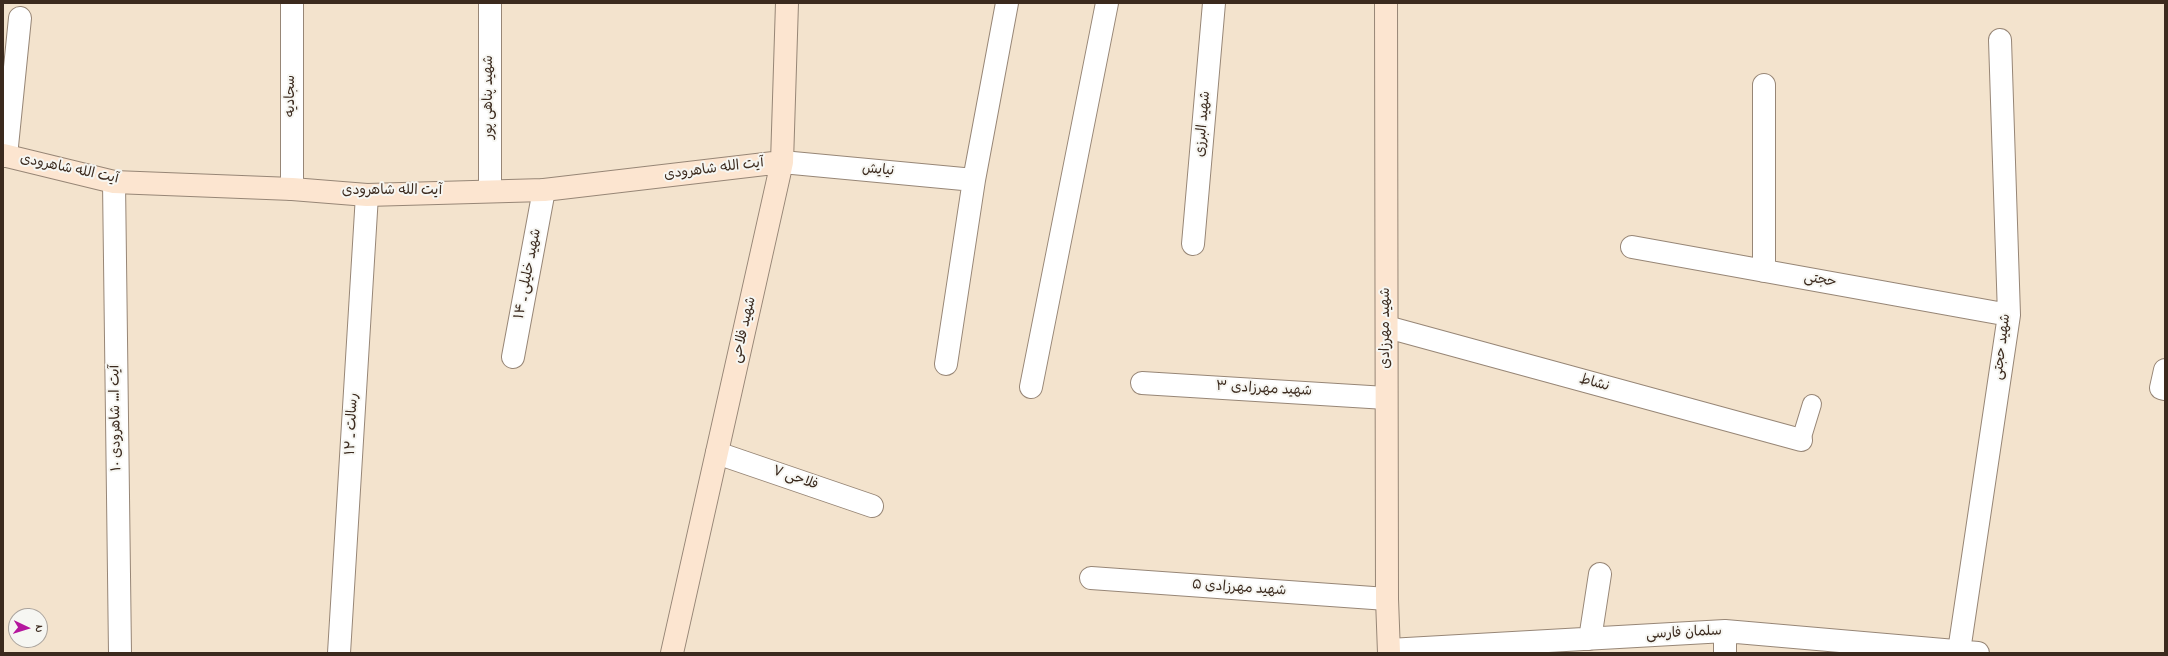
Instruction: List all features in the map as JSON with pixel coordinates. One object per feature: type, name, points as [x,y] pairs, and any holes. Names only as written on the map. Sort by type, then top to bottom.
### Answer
[{"type":"street","name":"سجادیه","points":[[292,3],[292,189]]},
{"type":"street","name":"شهید پناهی پور","points":[[490,3],[490,191]]},
{"type":"street","name":"شهید فلاحی","points":[[672,653],[782,162],[787,3]]},
{"type":"street","points":[[946,364],[974,180],[1006,3]]},
{"type":"street","points":[[1031,387],[1107,3]]},
{"type":"street","name":"شهید البرزی","points":[[1193,244],[1214,3]]},
{"type":"street","name":"شهید مهرزادی","points":[[1386,3],[1386,398],[1387,599],[1389,651]]},
{"type":"street","points":[[4,156],[20,18]]},
{"type":"street","name":"شهید حجتی","points":[[1969,652],[2009,315],[2000,40]]},
{"type":"street","points":[[1764,84],[1764,271]]},
{"type":"street","name":"آیت الله شاهرودی","points":[[4,156],[114,182],[292,189],[367,195],[544,190],[782,162]]},
{"type":"street","name":"نیایش","points":[[782,162],[974,180]]},
{"type":"street","name":"آیت ا... شاهرودی ۱۰","points":[[114,182],[120,653]]},
{"type":"street","name":"شهید خلیلی ـ ۱۴","points":[[513,357],[544,190]]},
{"type":"street","name":"رسالت ـ ۱۲","points":[[339,653],[367,195]]},
{"type":"street","name":"حجتی","points":[[1632,247],[2009,315]]},
{"type":"street","name":"نشاط","points":[[1387,327],[1801,440]]},
{"type":"street","points":[[2165,370],[2161,388],[2165,389]]},
{"type":"street","name":"شهید مهرزادی ۳","points":[[1142,383],[1386,398]]},
{"type":"street","name":"فلاحی ۷","points":[[717,453],[872,506]]},
{"type":"street","points":[[1590,639],[1600,574]]},
{"type":"street","name":"شهید مهرزادی ۵","points":[[1091,578],[1387,599]]},
{"type":"street","points":[[1725,631],[1725,653]]},
{"type":"street","name":"سلمان فارسی","points":[[1389,651],[1725,631],[1969,652]]},
{"type":"lane","points":[[1801,440],[1812,404]]}]
